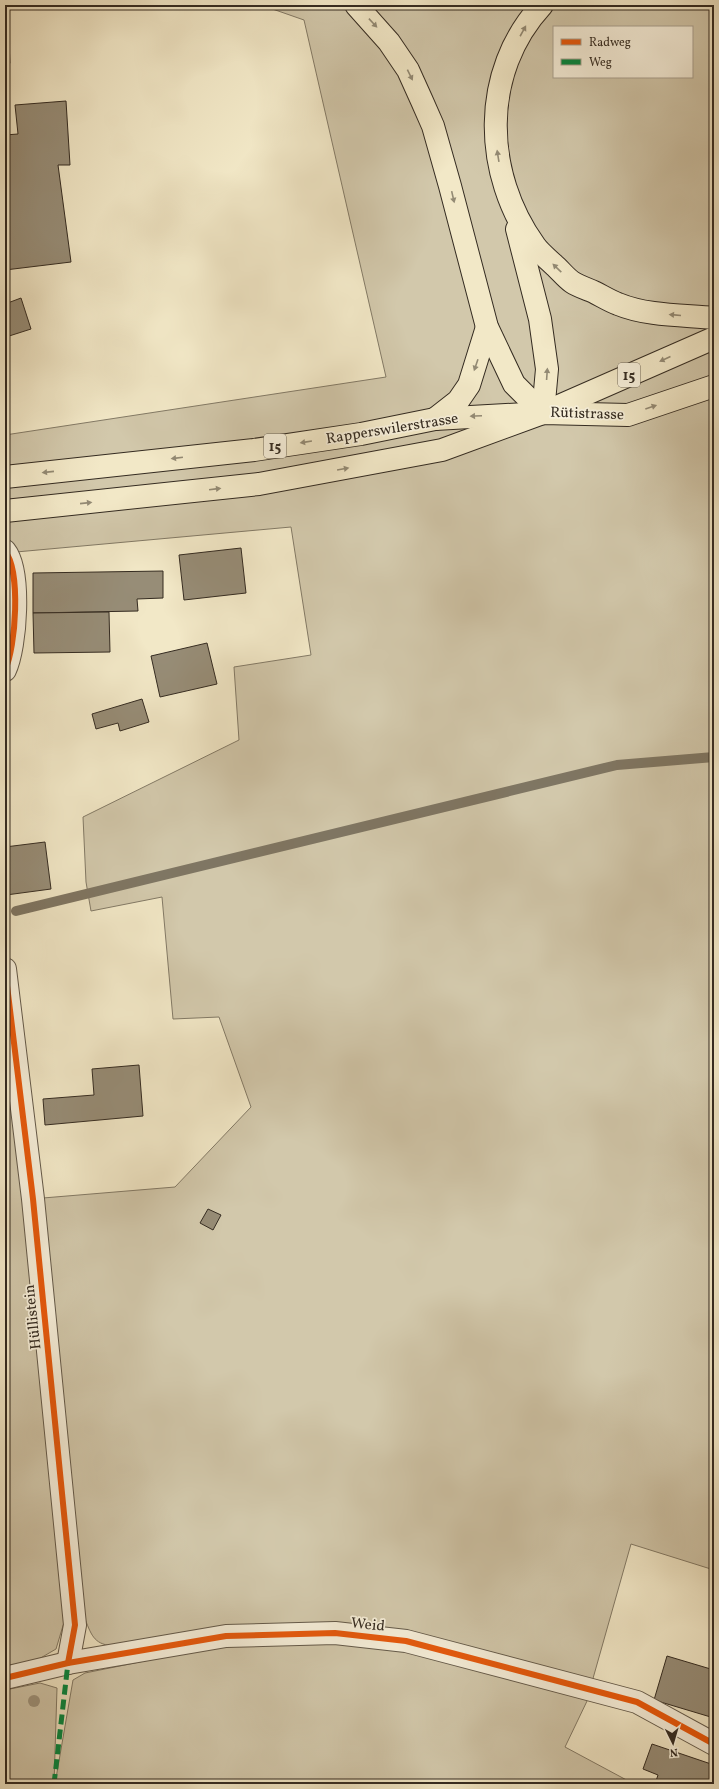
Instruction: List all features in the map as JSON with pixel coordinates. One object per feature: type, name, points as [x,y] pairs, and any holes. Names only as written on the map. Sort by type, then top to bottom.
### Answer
[{"type":"main road","points":[[356,5],[389,42],[408,70],[433,126],[487,327],[514,384],[543,413]]},
{"type":"main road","points":[[542,5],[530,18],[505,65],[498,88],[495,113],[495,136],[501,173],[540,318],[547,369],[543,413]]},
{"type":"main road","points":[[509,201],[535,246],[572,282],[619,305],[657,313],[714,318]]},
{"type":"main road","points":[[435,419],[458,400],[469,385],[487,327]]},
{"type":"main road","name":"Rütistrasse","points":[[543,413],[714,338]]},
{"type":"main road","name":"Rütistrasse","points":[[543,413],[628,415],[714,386]]},
{"type":"main road","name":"Rapperswilerstrasse","points":[[5,477],[254,450],[361,434],[435,419],[543,413]]},
{"type":"main road","name":"Rapperswilerstrasse","points":[[5,511],[134,499],[259,484],[442,450],[543,413]]},
{"type":"street","points":[[5,551],[15,573],[14,637],[9,661],[5,670]]},
{"type":"street","name":"Hüllistein","points":[[5,969],[33,1199],[75,1625],[68,1663]]},
{"type":"street","name":"Weid","points":[[5,1678],[68,1663],[226,1636],[335,1633],[406,1641],[637,1702],[714,1744]]},
{"type":"shaded area","points":[[5,5],[7,5],[10,63],[5,70]]},
{"type":"shaded area","points":[[261,5],[714,5],[714,1570],[631,1544],[590,1689],[407,1636],[115,1646],[103,1644],[95,1639],[85,1619],[43,1198],[175,1187],[251,1107],[219,1017],[173,1019],[162,897],[91,911],[86,882],[83,817],[239,740],[234,667],[311,655],[291,527],[5,553],[5,435],[386,377],[304,20]]},
{"type":"shaded area","points":[[5,1067],[25,1200],[65,1619],[56,1649],[32,1663],[5,1671]]},
{"type":"shaded area","points":[[299,1641],[357,1642],[438,1658],[588,1699],[565,1747],[634,1784],[55,1784],[73,1680],[85,1673],[204,1649]]},
{"type":"shaded area","points":[[40,1683],[57,1688],[54,1784],[5,1784],[5,1690]]},
{"type":"building","points":[[66,101],[70,165],[58,165],[71,262],[5,270],[5,135],[18,134],[15,105]]},
{"type":"building","points":[[21,298],[31,329],[6,337],[5,304]]},
{"type":"building","points":[[241,548],[246,593],[184,600],[179,555]]},
{"type":"building","points":[[163,571],[163,598],[137,599],[138,611],[33,613],[33,573]]},
{"type":"building","points":[[109,612],[110,652],[34,653],[33,613]]},
{"type":"building","points":[[207,643],[217,684],[160,697],[151,656]]},
{"type":"building","points":[[142,699],[149,722],[120,731],[118,723],[96,729],[92,714]]},
{"type":"building","points":[[45,842],[51,889],[6,895],[5,847]]},
{"type":"building","points":[[139,1065],[143,1116],[45,1125],[43,1099],[94,1095],[92,1069]]},
{"type":"building","points":[[208,1209],[221,1215],[213,1230],[200,1223]]},
{"type":"building","points":[[667,1656],[714,1670],[714,1718],[654,1700]]},
{"type":"building","points":[[652,1744],[714,1765],[714,1784],[655,1784],[658,1775],[643,1769]]},
{"type":"waterway","points":[[16,911],[617,765],[714,757]]},
{"type":"marked path","points":[[54,1784],[68,1663]]},
{"type":"cycle path","points":[[5,551],[10,561],[15,591],[12,645],[5,670]]},
{"type":"cycle path","points":[[5,969],[33,1199],[75,1625],[68,1663]]},
{"type":"cycle path","points":[[5,1678],[68,1663],[226,1636],[335,1633],[406,1641],[637,1702],[714,1744]]}]
